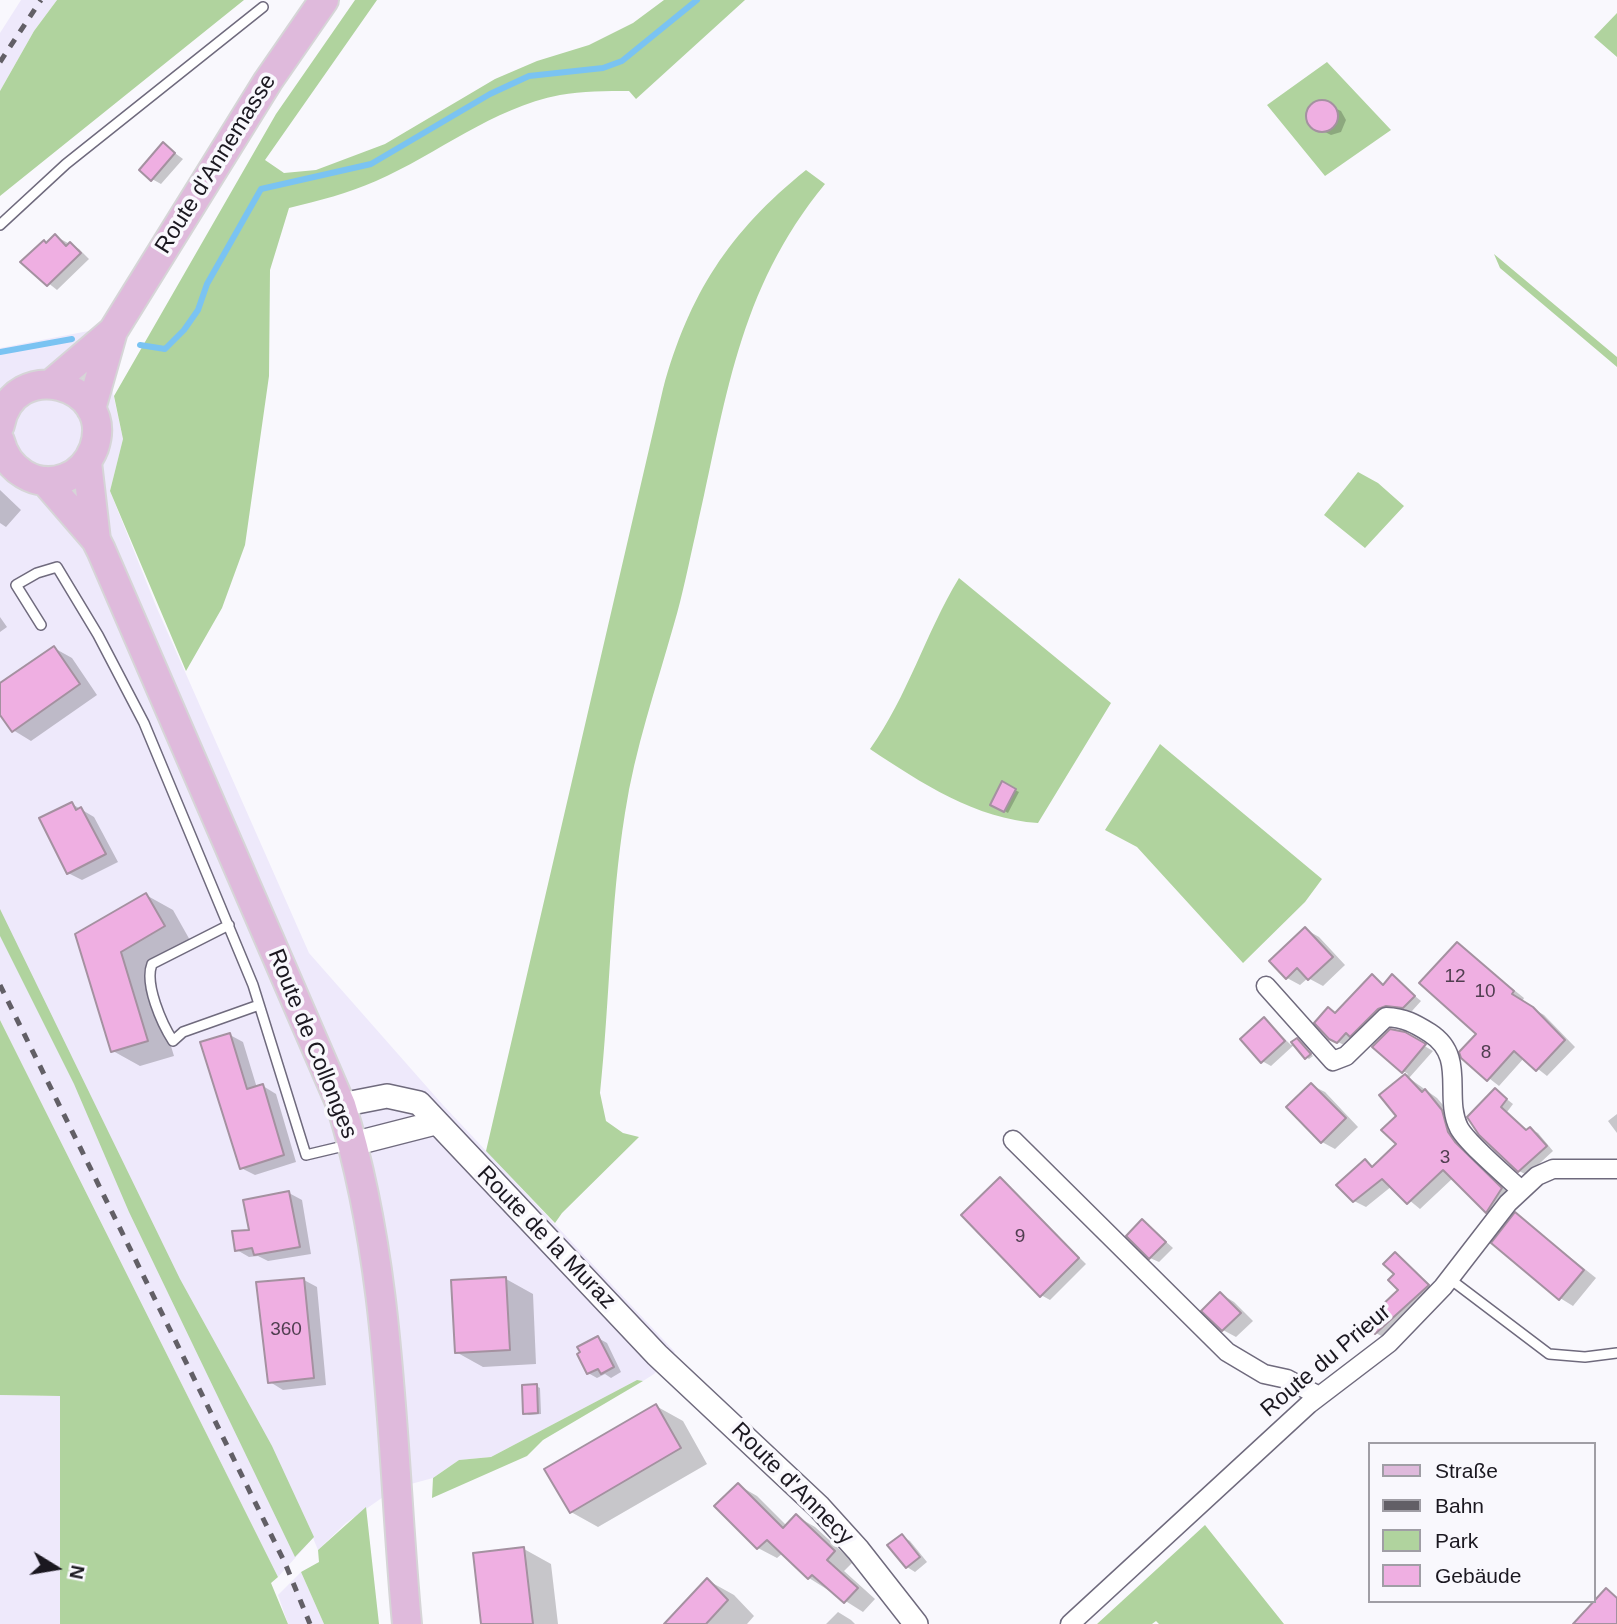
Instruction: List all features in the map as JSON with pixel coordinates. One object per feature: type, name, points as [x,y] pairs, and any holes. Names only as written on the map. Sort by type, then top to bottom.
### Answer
[{"type":"main road","name":"Route d'Annemasse","points":[[91,409],[113,331],[268,81],[324,0]]},
{"type":"main road","name":"Route d'Annemasse","points":[[51,384],[113,331]]},
{"type":"main road","points":[[0,425],[9,390],[51,384],[76,393],[91,409],[97,430],[96,442],[87,462],[65,478],[45,481],[27,477],[11,465],[0,440]]},
{"type":"main road","name":"Route de Collonges","points":[[87,462],[96,540],[341,1105],[353,1144],[369,1214],[379,1291],[407,1624]]},
{"type":"main road","name":"Route de Collonges","points":[[45,481],[96,540]]},
{"type":"street","points":[[1266,986],[1333,1061],[1346,1056],[1385,1017],[1408,1019],[1436,1037],[1450,1054],[1455,1114],[1460,1130],[1521,1190]]},
{"type":"street","name":"Route de la Muraz","points":[[341,1105],[387,1096],[408,1098],[419,1103],[657,1355]]},
{"type":"street","points":[[353,1144],[435,1122]]},
{"type":"street","points":[[1013,1140],[1227,1352],[1264,1374],[1287,1379],[1319,1396]]},
{"type":"street","name":"Route du Prieur","points":[[1070,1624],[1319,1396],[1390,1343],[1450,1279],[1490,1223],[1521,1190],[1545,1170],[1617,1169]]},
{"type":"street","name":"Route d'Annecy","points":[[657,1355],[819,1507],[916,1624]]},
{"type":"lane","points":[[0,225],[66,164],[263,7]]},
{"type":"lane","points":[[41,625],[16,585],[37,573],[57,567],[128,689],[229,925],[260,1005],[306,1155],[353,1144]]},
{"type":"lane","points":[[229,925],[152,964],[149,974],[167,1031],[173,1041],[183,1032],[260,1005]]},
{"type":"lane","points":[[1450,1279],[1549,1354],[1585,1357],[1617,1353]]},
{"type":"shaded area","points":[[21,0],[57,0],[34,31],[0,91],[0,33]]},
{"type":"shaded area","points":[[99,329],[123,439],[110,491],[156,606],[309,953],[442,1104],[675,1352],[654,1374],[643,1381],[637,1380],[491,1457],[459,1460],[433,1478],[396,1488],[346,1523],[318,1550],[313,1538],[278,1577],[0,1020],[0,348]]},
{"type":"shaded area","points":[[0,1395],[60,1396],[60,1624],[0,1624]]},
{"type":"shaded area","points":[[301,1572],[324,1624],[288,1624],[278,1595]]},
{"type":"green space","points":[[57,0],[244,0],[0,196],[0,91],[34,31]]},
{"type":"green space","points":[[355,0],[377,0],[265,160],[284,173],[316,170],[385,144],[495,79],[537,61],[589,45],[633,23],[664,0],[745,0],[636,99],[629,91],[603,91],[560,95],[535,101],[488,121],[376,181],[322,200],[289,208],[270,270],[269,376],[245,545],[222,608],[186,671],[110,491],[123,439],[114,396],[276,114]]},
{"type":"green space","points":[[1617,13],[1617,57],[1594,37]]},
{"type":"green space","points":[[1327,62],[1391,130],[1325,176],[1267,105]]},
{"type":"green space","points":[[806,170],[825,184],[795,224],[772,265],[753,307],[739,349],[680,601],[629,789],[616,883],[600,1093],[606,1121],[623,1133],[639,1137],[555,1223],[486,1151],[663,389],[685,323],[715,267],[755,217]]},
{"type":"green space","points":[[1494,254],[1617,357],[1617,367],[1500,268]]},
{"type":"green space","points":[[1358,472],[1378,483],[1404,506],[1365,548],[1324,515]]},
{"type":"green space","points":[[959,578],[1111,703],[1038,823],[993,815],[971,807],[929,786],[870,749],[895,708]]},
{"type":"green space","points":[[1160,744],[1322,879],[1305,902],[1243,963],[1137,847],[1105,830]]},
{"type":"green space","points":[[0,909],[180,1279],[272,1446],[314,1537],[295,1557],[129,1212],[74,1084],[0,936]]},
{"type":"green space","points":[[0,1020],[278,1577],[271,1583],[288,1624],[60,1624],[60,1396],[0,1395]]},
{"type":"green space","points":[[637,1380],[643,1381],[543,1440],[527,1456],[432,1498],[433,1478],[459,1460],[491,1457]]},
{"type":"green space","points":[[366,1507],[379,1624],[324,1624],[301,1572],[319,1562],[318,1550]]},
{"type":"green space","points":[[1205,1525],[1284,1624],[1159,1624],[1156,1621],[1152,1624],[1097,1624]]},
{"type":"building","points":[[1322,100],[1333,105],[1338,116],[1333,127],[1322,132],[1311,127],[1306,116],[1311,105]]},
{"type":"building","points":[[163,142],[175,153],[151,181],[139,170]]},
{"type":"building","points":[[55,234],[66,246],[70,242],[81,253],[47,286],[20,262],[44,240],[46,243]]},
{"type":"building","points":[[54,646],[80,684],[12,732],[0,715],[0,683]]},
{"type":"building","points":[[1002,781],[1016,789],[1004,812],[990,805]]},
{"type":"building","points":[[72,802],[76,810],[81,807],[106,854],[67,874],[39,818]]},
{"type":"building","points":[[146,893],[165,926],[121,952],[148,1041],[111,1052],[75,934]]},
{"type":"building","points":[[1305,927],[1333,957],[1308,980],[1297,968],[1286,979],[1269,961]]},
{"type":"building","points":[[1457,942],[1514,991],[1512,994],[1533,1007],[1565,1040],[1536,1071],[1514,1051],[1487,1081],[1461,1058],[1459,1052],[1476,1034],[1419,983]]},
{"type":"building","points":[[1372,974],[1383,985],[1392,974],[1415,996],[1403,1008],[1386,1006],[1378,1009],[1350,1037],[1346,1033],[1337,1043],[1329,1039],[1314,1023],[1328,1007],[1335,1013]]},
{"type":"building","points":[[1264,1017],[1285,1041],[1261,1063],[1240,1039]]},
{"type":"building","points":[[1390,1029],[1405,1032],[1426,1044],[1402,1073],[1372,1047]]},
{"type":"building","points":[[230,1033],[247,1089],[263,1084],[284,1155],[240,1169],[200,1042]]},
{"type":"building","points":[[1297,1038],[1311,1054],[1305,1059],[1291,1042]]},
{"type":"building","points":[[1405,1074],[1422,1092],[1425,1089],[1442,1110],[1448,1132],[1455,1142],[1502,1188],[1486,1213],[1443,1170],[1407,1204],[1382,1179],[1353,1202],[1336,1185],[1365,1159],[1372,1167],[1396,1144],[1381,1130],[1396,1116],[1379,1095]]},
{"type":"building","points":[[1311,1083],[1346,1118],[1321,1143],[1286,1107]]},
{"type":"building","points":[[1495,1088],[1507,1099],[1501,1107],[1526,1130],[1530,1127],[1547,1146],[1518,1172],[1479,1135],[1467,1117]]},
{"type":"building","points":[[1000,1177],[1079,1258],[1040,1297],[961,1215]]},
{"type":"building","points":[[289,1191],[300,1247],[254,1255],[252,1248],[235,1251],[232,1231],[249,1230],[243,1200]]},
{"type":"building","points":[[1515,1212],[1584,1270],[1559,1300],[1491,1243]]},
{"type":"building","points":[[1142,1219],[1166,1242],[1149,1259],[1126,1236]]},
{"type":"building","points":[[1395,1252],[1429,1285],[1375,1334],[1363,1323],[1398,1290],[1388,1280],[1394,1274],[1383,1264]]},
{"type":"building","points":[[506,1277],[510,1350],[455,1353],[451,1280]]},
{"type":"building","points":[[304,1278],[314,1378],[268,1383],[256,1282]]},
{"type":"building","points":[[1220,1292],[1241,1313],[1222,1331],[1201,1311]]},
{"type":"building","points":[[598,1336],[614,1367],[601,1374],[598,1369],[587,1374],[577,1354],[580,1352],[577,1347]]},
{"type":"building","points":[[537,1384],[538,1413],[523,1414],[522,1385]]},
{"type":"building","points":[[656,1404],[681,1448],[570,1513],[544,1469]]},
{"type":"building","points":[[738,1483],[783,1528],[796,1514],[835,1551],[827,1560],[858,1588],[844,1603],[812,1575],[808,1579],[767,1540],[757,1549],[714,1506]]},
{"type":"building","points":[[902,1534],[920,1557],[906,1568],[887,1545]]},
{"type":"building","points":[[524,1547],[533,1624],[481,1624],[473,1553]]},
{"type":"building","points":[[707,1578],[728,1600],[706,1624],[664,1624]]},
{"type":"building","points":[[1606,1588],[1617,1598],[1617,1624],[1573,1624],[1592,1603],[1596,1603],[1596,1599]]},
{"type":"waterway","points":[[140,345],[165,349],[184,330],[198,310],[207,284],[261,189],[371,164],[490,94],[529,76],[603,68],[622,61],[697,0]]},
{"type":"waterway","points":[[0,352],[72,339]]},
{"type":"railway","points":[[0,62],[41,0]]},
{"type":"railway","points":[[0,985],[285,1563],[310,1624]]}]
